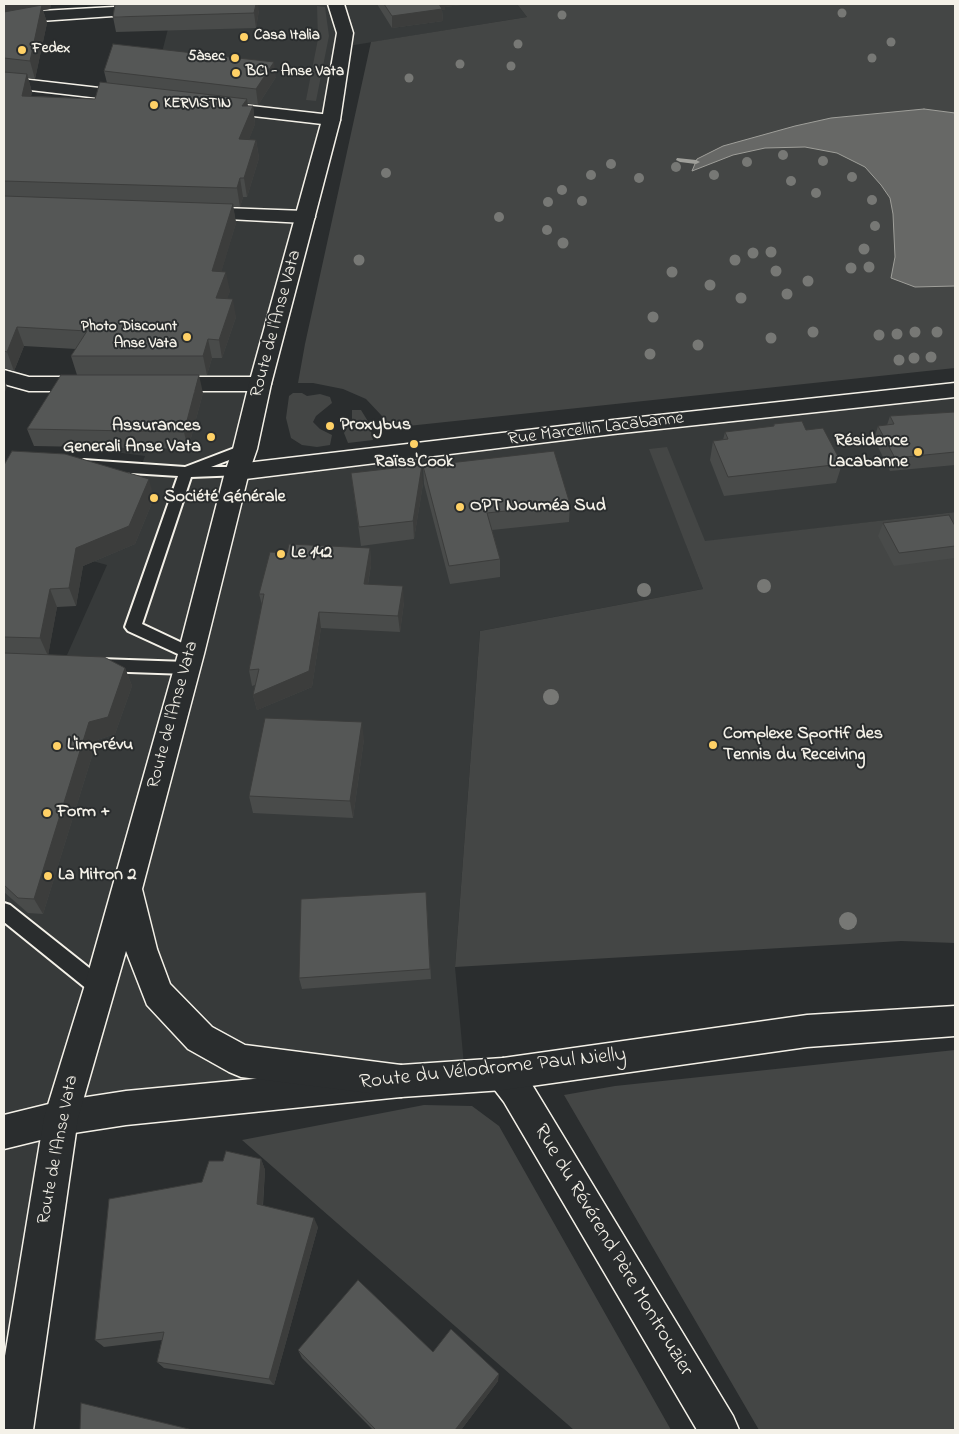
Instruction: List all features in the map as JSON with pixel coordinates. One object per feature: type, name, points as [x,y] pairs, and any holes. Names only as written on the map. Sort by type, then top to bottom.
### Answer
[{"type":"street","name":"Route de l'Anse Vata","points":[[13,1430],[61,1118],[100,988],[189,661],[330,120],[345,33],[336,4]]},
{"type":"street","points":[[4,24],[40,16],[164,10]]},
{"type":"street","points":[[4,82],[152,99]]},
{"type":"street","points":[[201,105],[330,120]]},
{"type":"street","points":[[173,212],[305,217]]},
{"type":"street","points":[[4,377],[29,384],[115,384]]},
{"type":"street","points":[[144,384],[260,384]]},
{"type":"street","name":"Rue Marcellin Lacabanne","points":[[237,472],[613,427],[955,390]]},
{"type":"street","points":[[127,887],[141,949],[158,994],[200,1038],[242,1061],[401,1081]]},
{"type":"street","name":"Route du Vélodrome Paul Nielly","points":[[4,1132],[61,1118],[126,1108],[401,1081],[503,1074],[807,1031],[955,1021]]},
{"type":"street","name":"Rue du Révérend Père Montrouzier","points":[[503,1074],[516,1090],[719,1430]]},
{"type":"lane","points":[[189,661],[133,627],[186,472],[245,449]]},
{"type":"lane","points":[[66,464],[186,472],[237,472]]},
{"type":"lane","points":[[81,664],[189,661]]},
{"type":"lane","points":[[4,911],[100,988]]},
{"type":"shaded area","points":[[226,4],[517,4],[527,17],[342,47],[237,472],[613,427],[955,390],[955,512],[686,544],[703,589],[480,631],[455,967],[465,1076],[61,1118],[14,1430],[4,1430],[4,654],[67,655],[107,565],[85,559],[136,481],[145,456],[84,448],[151,274],[154,84],[173,9]]},
{"type":"shaded area","points":[[517,4],[955,4],[955,368],[389,428],[382,416],[366,399],[343,389],[313,383],[298,383],[371,42],[527,17]]},
{"type":"shaded area","points":[[317,6],[325,7],[329,36],[316,101],[306,100],[318,39]]},
{"type":"shaded area","points":[[924,109],[955,113],[955,286],[915,287],[891,278],[895,257],[893,214],[890,198],[865,167],[837,153],[805,147],[765,148],[733,155],[692,171],[697,159],[723,146],[795,126],[831,118]]},
{"type":"shaded area","points":[[293,393],[302,393],[307,396],[320,394],[330,397],[332,403],[316,416],[313,422],[320,429],[332,435],[330,445],[317,447],[302,445],[291,438],[286,418],[289,396]]},
{"type":"shaded area","points":[[352,410],[361,410],[369,423],[373,440],[348,443],[344,433],[352,419]]},
{"type":"shaded area","name":"Complexe Sportif des Tennis du Receiving","points":[[667,447],[705,541],[955,512],[955,943],[901,941],[455,967],[480,631],[703,589],[649,449]]},
{"type":"shaded area","points":[[955,1050],[955,1430],[759,1430],[564,1095],[615,1086]]},
{"type":"shaded area","points":[[424,1105],[472,1106],[499,1126],[671,1430],[574,1430],[242,1140]]},
{"type":"building","points":[[115,4],[256,4],[254,13],[113,17]]},
{"type":"building","points":[[384,4],[439,4],[442,9],[392,16]]},
{"type":"building","points":[[42,5],[30,61],[4,58],[4,12]]},
{"type":"building","points":[[113,44],[274,62],[256,89],[104,71]]},
{"type":"building","points":[[4,72],[27,74],[22,96],[95,99],[100,82],[247,99],[242,106],[253,106],[239,139],[256,140],[244,178],[240,178],[237,188],[4,181]]},
{"type":"building","points":[[4,196],[233,204],[212,271],[226,272],[216,298],[233,299],[219,340],[208,339],[203,356],[71,356],[87,331],[17,327],[7,352],[4,351]]},
{"type":"building","points":[[61,375],[199,375],[184,432],[27,429]]},
{"type":"building","name":"Résidence Lacabanne","points":[[955,412],[955,452],[895,458],[878,426],[894,424],[890,416]]},
{"type":"building","points":[[802,421],[806,430],[823,428],[842,464],[728,477],[713,441],[728,439],[725,432]]},
{"type":"building","points":[[12,451],[65,454],[149,479],[129,526],[76,548],[69,588],[50,589],[40,638],[4,637],[4,465]]},
{"type":"building","points":[[554,451],[570,504],[487,513],[500,559],[449,566],[423,466]]},
{"type":"building","points":[[422,465],[413,521],[359,527],[351,473]]},
{"type":"building","points":[[949,515],[955,526],[955,546],[899,553],[883,523]]},
{"type":"building","points":[[289,544],[370,548],[364,584],[403,586],[398,616],[319,612],[309,671],[253,695],[259,669],[249,670],[264,594],[259,594],[270,552],[287,553]]},
{"type":"building","points":[[4,653],[104,657],[125,668],[108,717],[89,722],[34,899],[18,898],[4,885]]},
{"type":"building","points":[[265,718],[362,722],[350,801],[249,796]]},
{"type":"building","points":[[426,892],[430,969],[299,978],[301,899]]},
{"type":"building","points":[[226,1151],[261,1159],[257,1204],[314,1218],[269,1379],[157,1362],[164,1332],[95,1340],[109,1199],[202,1182],[209,1161],[223,1161]]},
{"type":"building","points":[[358,1280],[433,1352],[451,1329],[499,1374],[455,1430],[376,1430],[298,1350]]},
{"type":"building","points":[[81,1403],[193,1430],[80,1430]]},
{"type":"waterway","points":[[680,160],[696,162]]},
{"type":"place","name":"Casa Italia","points":[[244,37]]},
{"type":"place","name":"Fedex","points":[[22,50]]},
{"type":"place","name":"5àsec","points":[[235,58]]},
{"type":"place","name":"BCI - Anse Vata","points":[[236,73]]},
{"type":"place","name":"KERVISTIN","points":[[154,105]]},
{"type":"place","name":"Photo Discount Anse Vata","points":[[187,337]]},
{"type":"place","name":"Proxybus","points":[[330,426]]},
{"type":"place","name":"Assurances Generali Anse Vata","points":[[211,437]]},
{"type":"place","name":"Raïss'Cook","points":[[414,444]]},
{"type":"place","name":"Résidence Lacabanne","points":[[918,452]]},
{"type":"place","name":"Société Générale","points":[[154,498]]},
{"type":"place","name":"OPT Nouméa Sud","points":[[460,507]]},
{"type":"place","name":"Le 142","points":[[281,554]]},
{"type":"place","name":"Complexe Sportif des Tennis du Receiving","points":[[713,745]]},
{"type":"place","name":"L'imprévu","points":[[57,746]]},
{"type":"place","name":"Form +","points":[[47,813]]},
{"type":"place","name":"La Mitron 2","points":[[48,876]]}]
